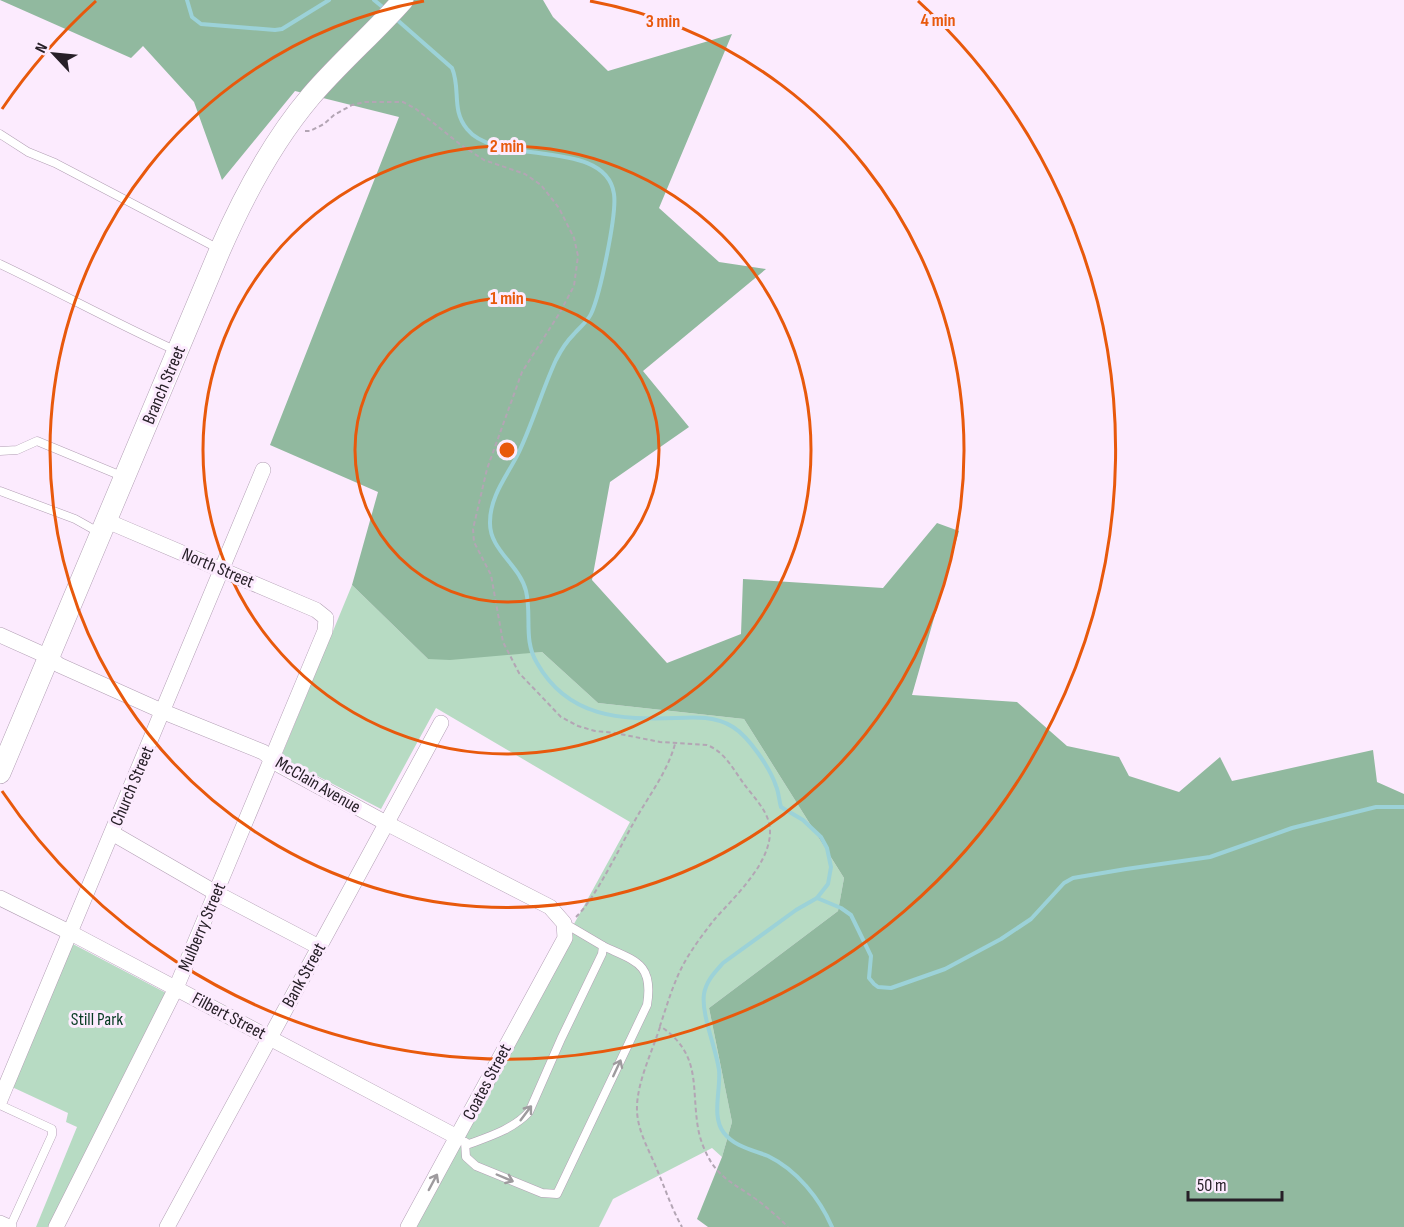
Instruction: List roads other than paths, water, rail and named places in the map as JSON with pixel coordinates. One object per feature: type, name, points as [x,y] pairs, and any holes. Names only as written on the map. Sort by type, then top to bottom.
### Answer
[{"type":"street","name":"Branch Street","points":[[0,773],[220,250],[261,167],[290,124],[335,70],[403,1]]},
{"type":"street","name":"Church Street","points":[[0,1100],[164,712],[263,470]]},
{"type":"street","name":"North Street","points":[[104,528],[221,569],[316,610],[326,618]]},
{"type":"street","name":"Mulberry Street","points":[[56,1227],[176,988],[325,631],[326,618]]},
{"type":"street","name":"McClain Avenue","points":[[0,635],[49,657],[59,665],[164,712],[263,752],[281,766],[386,824],[550,907],[565,928]]},
{"type":"street","name":"Bank Street","points":[[167,1227],[441,723]]},
{"type":"street","points":[[112,833],[216,893],[319,947]]},
{"type":"street","name":"Filbert Street","points":[[0,898],[270,1037],[461,1140]]},
{"type":"street","name":"Coates Street","points":[[408,1227],[461,1140],[565,928]]},
{"type":"street","points":[[0,1223],[10,1227]]},
{"type":"lane","points":[[0,134],[28,152],[55,163],[220,250]]},
{"type":"lane","points":[[0,264],[178,351]]},
{"type":"lane","points":[[0,451],[17,450],[37,441],[125,478]]},
{"type":"lane","points":[[0,491],[104,528]]},
{"type":"lane","points":[[461,1140],[466,1156],[476,1166],[542,1193],[557,1194],[647,1005],[650,989],[646,974],[639,963],[565,928]]},
{"type":"lane","points":[[461,1140],[469,1144],[500,1132],[520,1121],[529,1112],[602,954],[603,946]]},
{"type":"lane","points":[[0,1105],[52,1129],[52,1135],[10,1227]]},
{"type":"waterway","points":[[187,0],[192,17],[201,24],[275,30],[282,29],[329,0]]},
{"type":"waterway","points":[[374,0],[385,9]]},
{"type":"waterway","points":[[395,18],[452,68],[459,114],[467,129],[482,140],[502,147],[572,158],[592,165],[607,176],[614,194],[610,236],[595,304],[589,317],[566,343],[556,360],[518,454],[496,495],[491,513],[491,532],[499,549],[523,582],[528,600],[530,646],[537,663],[564,695],[580,705],[616,716],[706,718],[733,727],[746,738],[764,762],[778,791],[781,807],[803,820],[821,837],[827,848],[831,867],[828,884],[817,898],[796,910],[723,963],[707,985],[704,1002],[719,1070],[717,1111],[720,1127],[733,1142],[768,1156],[798,1177],[821,1206],[832,1227]]},
{"type":"waterway","points":[[817,898],[851,915],[871,956],[869,978],[878,987],[891,988],[945,969],[1001,939],[1031,919],[1064,883],[1073,878],[1210,857],[1292,828],[1376,807],[1404,807]]},
{"type":"park label","name":"Still Park","points":[[97,1019]]}]
